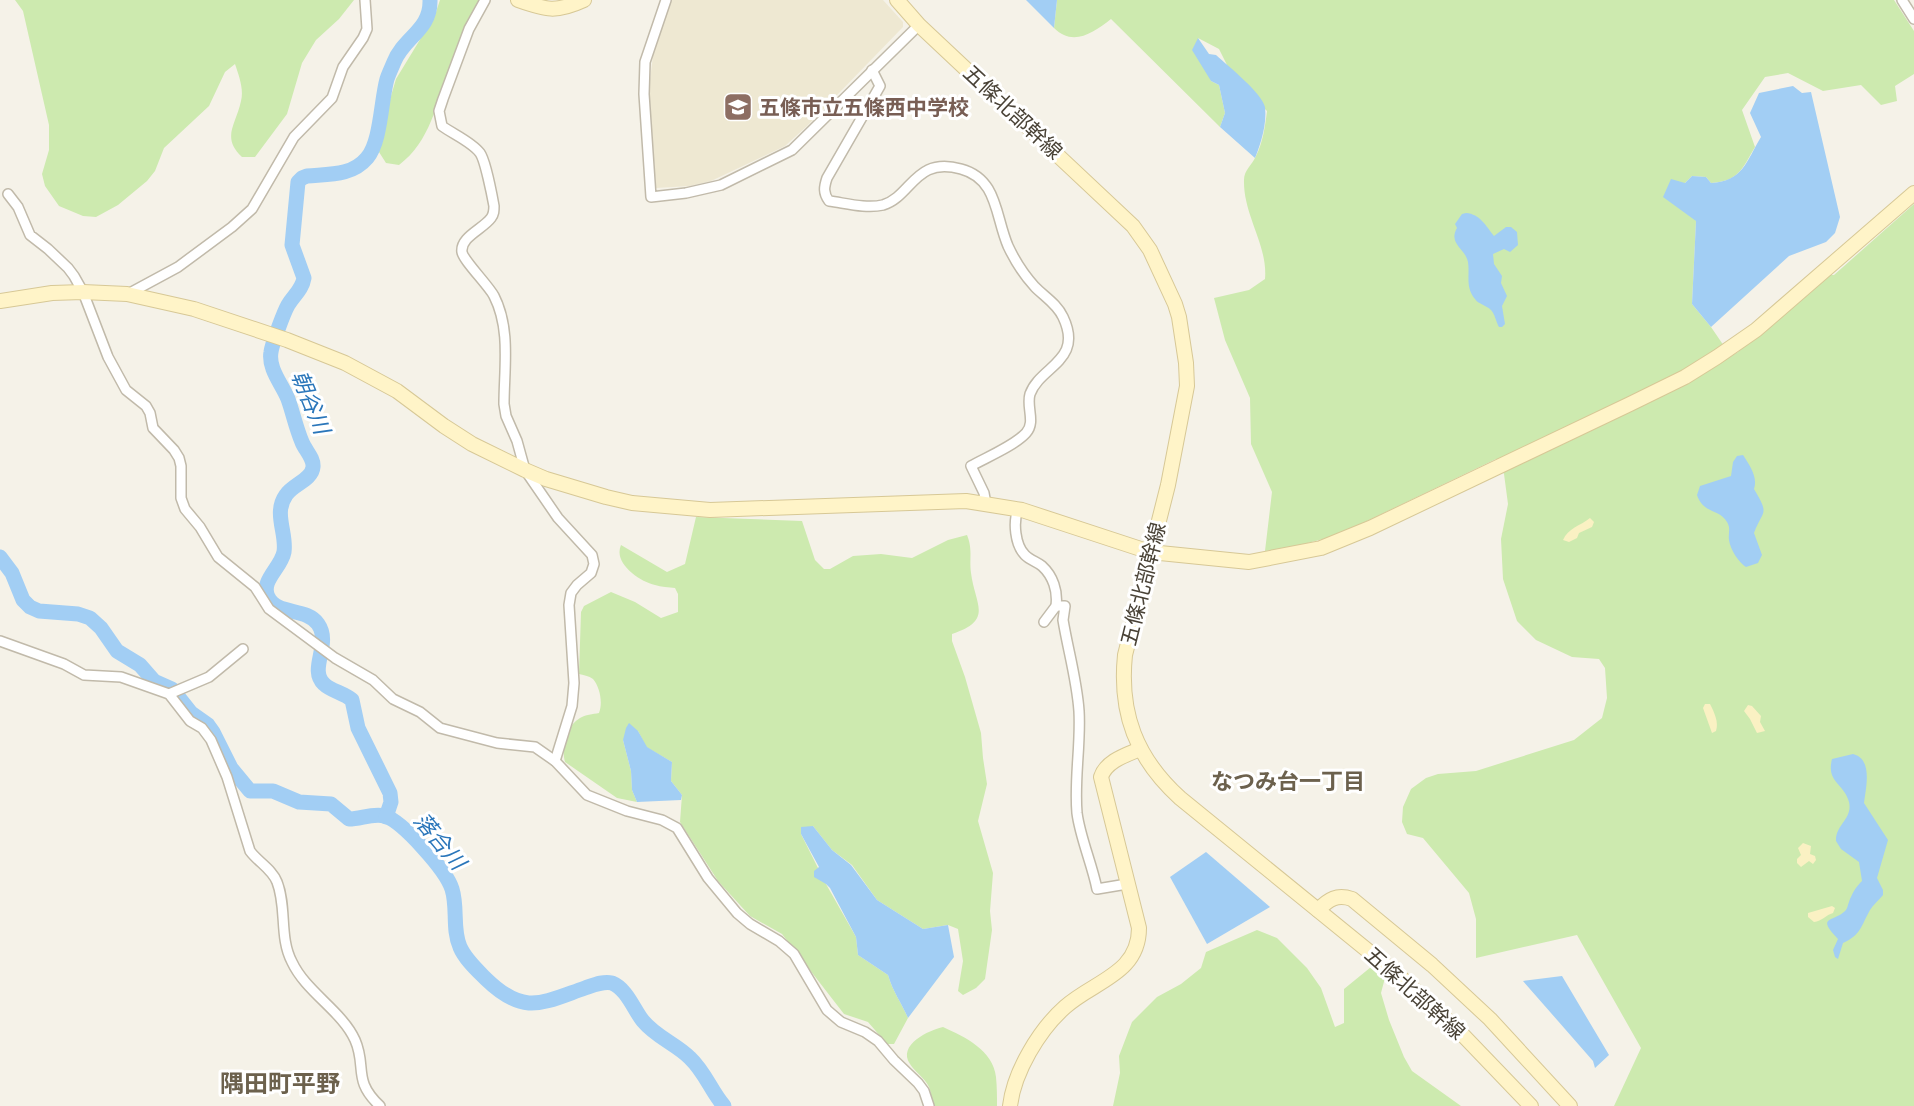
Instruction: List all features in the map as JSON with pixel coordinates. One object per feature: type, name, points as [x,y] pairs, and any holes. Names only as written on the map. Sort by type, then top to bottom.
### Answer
[{"type":"street","points":[[127,294],[178,267],[232,227],[252,209],[294,138],[332,98],[343,67],[367,29],[365,0]]},
{"type":"street","points":[[485,0],[469,28],[439,111],[442,126],[479,152],[484,162],[494,213],[468,238],[462,253],[487,286],[501,310],[504,324],[504,404],[525,470],[558,518],[592,555],[594,564],[591,573],[571,593],[569,605],[574,683],[572,706],[555,761]]},
{"type":"street","points":[[518,0],[546,10],[558,10],[584,0]]},
{"type":"street","points":[[666,0],[645,62],[644,94],[651,197],[702,191],[721,185],[792,150],[919,25]]},
{"type":"street","name":"五條北部幹線","points":[[897,0],[919,25],[1133,226],[1150,250],[1179,316],[1187,386],[1168,485],[1125,654],[1122,682],[1130,724],[1140,749],[1161,779],[1179,798],[1419,994],[1459,1031],[1531,1106]]},
{"type":"street","points":[[1902,0],[1914,19]]},
{"type":"street","points":[[872,70],[880,86],[826,178],[824,187],[828,201],[883,205],[892,201],[920,173],[933,169],[947,167],[977,175],[988,186],[995,201],[1014,259],[1034,286],[1057,307],[1067,329],[1068,341],[1064,355],[1030,394],[1030,425],[1027,432],[1019,439],[971,466],[984,493],[986,504]]},
{"type":"street","points":[[0,301],[41,294],[83,292],[127,294],[177,304],[268,333],[329,356],[370,375],[471,444],[525,470],[546,479],[632,503],[710,510],[942,501],[986,504],[1018,510],[1150,552],[1249,562],[1321,548],[1370,528],[1684,376],[1756,330],[1914,193]]},
{"type":"street","points":[[8,194],[18,207],[30,235],[68,268],[83,292],[108,357],[126,390],[146,406],[153,428],[179,458],[181,498],[185,509],[200,527],[212,549],[226,564],[255,586],[269,609],[323,649],[373,680],[393,699],[420,712],[440,728],[497,743],[535,747],[555,761],[587,795],[627,811],[662,820],[677,828],[708,878],[737,913],[794,954],[827,1010],[841,1022],[865,1032],[878,1041],[918,1083],[924,1091],[929,1106]]},
{"type":"street","points":[[1018,510],[1015,525],[1022,550],[1049,574],[1061,606],[1079,709],[1078,816],[1093,866],[1097,889],[1127,884]]},
{"type":"street","points":[[1044,622],[1061,606]]},
{"type":"street","points":[[0,641],[64,664],[84,675],[121,677],[169,694],[190,721],[202,728],[211,740],[227,777],[250,851],[276,880],[282,902],[286,943],[291,962],[354,1038],[365,1088],[380,1106]]},
{"type":"street","points":[[169,694],[218,672],[243,649]]},
{"type":"street","points":[[1010,1106],[1018,1074],[1056,1016],[1075,999],[1119,971],[1134,954],[1139,928],[1101,777],[1103,770],[1113,762],[1140,749]]},
{"type":"street","points":[[1318,910],[1334,898],[1343,896],[1352,899],[1432,965],[1490,1019],[1570,1106]]},
{"type":"shaded area","name":"五條市立五條西中学校","points":[[672,0],[883,0],[903,22],[903,27],[785,146],[711,181],[690,186],[656,188],[649,88],[654,48]]},
{"type":"green space","points":[[15,0],[354,0],[339,19],[316,40],[302,63],[287,114],[255,157],[242,157],[232,143],[232,131],[242,96],[241,82],[235,64],[225,72],[209,106],[164,148],[155,171],[147,181],[118,205],[96,217],[83,216],[59,206],[45,186],[42,174],[49,150],[49,125],[23,11]]},
{"type":"green space","points":[[440,0],[487,0],[451,70],[431,121],[418,145],[399,165],[386,163],[379,152],[378,140],[396,79],[435,15]]},
{"type":"green space","points":[[1057,0],[1894,0],[1914,31],[1914,74],[1895,86],[1897,101],[1881,105],[1861,85],[1823,91],[1788,73],[1765,77],[1742,110],[1755,147],[1743,168],[1728,180],[1711,183],[1706,177],[1692,176],[1685,183],[1696,221],[1692,304],[1724,346],[1703,373],[1738,352],[1829,275],[1834,275],[1914,204],[1914,1106],[1614,1106],[1641,1048],[1577,935],[1476,958],[1476,919],[1469,893],[1423,838],[1407,834],[1402,822],[1403,807],[1411,789],[1426,778],[1438,774],[1476,771],[1574,740],[1602,718],[1607,698],[1605,668],[1599,659],[1572,657],[1536,640],[1517,621],[1503,579],[1501,539],[1508,504],[1504,474],[1496,459],[1338,535],[1285,549],[1265,551],[1272,492],[1251,444],[1250,398],[1225,340],[1214,298],[1249,290],[1265,279],[1263,254],[1247,205],[1244,180],[1245,173],[1260,145],[1267,111],[1235,81],[1219,49],[1198,38],[1211,81],[1219,85],[1225,113],[1220,127],[1111,19],[1083,36],[1068,37],[1061,34],[1054,28]]},
{"type":"green space","points":[[696,517],[802,521],[815,560],[824,569],[830,569],[853,556],[881,554],[912,558],[948,540],[967,535],[969,540],[971,573],[978,603],[978,617],[965,629],[952,634],[952,641],[981,733],[987,784],[978,821],[993,873],[990,911],[992,930],[985,979],[976,988],[963,995],[958,991],[963,961],[958,929],[948,925],[923,929],[877,900],[852,865],[832,850],[813,826],[801,834],[856,937],[858,955],[888,975],[908,1018],[894,1044],[887,1044],[868,1022],[844,1014],[782,934],[750,916],[718,881],[680,822],[682,795],[671,781],[672,762],[646,747],[638,731],[623,740],[631,771],[632,790],[637,802],[617,798],[565,762],[564,744],[571,726],[582,717],[599,713],[601,705],[599,691],[593,679],[579,674],[581,612],[584,606],[611,592],[635,602],[661,618],[678,612],[678,594],[675,588],[655,585],[635,575],[624,565],[620,552],[621,545],[667,572],[685,564]]},
{"type":"green space","points":[[1257,930],[1277,938],[1307,968],[1321,988],[1335,1027],[1344,1023],[1344,989],[1371,967],[1386,974],[1381,993],[1404,1057],[1412,1071],[1461,1106],[1113,1106],[1120,1073],[1119,1056],[1132,1022],[1157,997],[1181,984],[1201,968],[1206,952]]},
{"type":"green space","points":[[943,1027],[969,1040],[990,1059],[996,1077],[997,1106],[933,1106],[929,1087],[907,1057],[911,1045],[916,1040],[930,1031]]},
{"type":"sand","points":[[1590,518],[1594,522],[1592,527],[1579,533],[1577,538],[1569,542],[1563,540],[1571,530]]},
{"type":"sand","points":[[1705,704],[1710,704],[1716,721],[1716,731],[1712,733],[1703,708]]},
{"type":"sand","points":[[1748,705],[1752,706],[1761,716],[1760,722],[1765,731],[1757,733],[1744,711]]},
{"type":"sand","points":[[1803,843],[1811,846],[1810,854],[1815,856],[1816,860],[1813,864],[1809,861],[1801,867],[1797,859],[1801,855],[1798,848]]},
{"type":"sand","points":[[1832,906],[1835,908],[1833,913],[1819,920],[1814,922],[1808,917],[1808,913]]},
{"type":"water","points":[[1026,0],[1057,0],[1054,28]]},
{"type":"water","points":[[1198,38],[1209,54],[1216,55],[1263,101],[1264,127],[1255,158],[1220,127],[1225,113],[1219,85],[1211,81],[1192,50]]},
{"type":"water","points":[[1793,86],[1802,93],[1811,92],[1840,217],[1835,233],[1826,242],[1789,256],[1711,327],[1692,304],[1696,221],[1663,197],[1671,179],[1685,183],[1692,176],[1706,177],[1711,183],[1737,174],[1747,162],[1761,137],[1750,113],[1759,93]]},
{"type":"water","points":[[1466,213],[1479,218],[1494,236],[1506,227],[1511,227],[1517,232],[1518,245],[1510,252],[1504,249],[1493,254],[1494,264],[1502,276],[1501,283],[1507,296],[1502,306],[1505,324],[1502,327],[1499,327],[1491,310],[1476,301],[1470,290],[1468,262],[1454,238],[1457,228],[1455,224],[1462,214]]},
{"type":"water","points":[[1743,455],[1753,472],[1754,489],[1763,508],[1754,533],[1762,555],[1758,563],[1746,567],[1731,547],[1727,522],[1703,505],[1697,495],[1700,486],[1731,476],[1733,462],[1737,456]]},
{"type":"water","points":[[629,723],[638,731],[647,747],[672,762],[671,781],[682,795],[681,800],[637,802],[632,790],[631,771],[623,740]]},
{"type":"water","points":[[1853,754],[1859,757],[1866,767],[1867,782],[1864,803],[1888,840],[1877,878],[1883,895],[1871,908],[1857,933],[1843,943],[1838,959],[1833,950],[1838,939],[1827,923],[1846,910],[1853,892],[1862,881],[1859,862],[1841,849],[1836,841],[1836,835],[1850,808],[1847,796],[1833,778],[1831,767],[1832,759]]},
{"type":"water","points":[[813,826],[832,850],[851,865],[877,900],[923,929],[948,925],[954,957],[908,1018],[888,975],[858,955],[856,937],[830,888],[814,877],[814,871],[819,867],[801,834],[801,827]]},
{"type":"water","points":[[1206,852],[1270,907],[1207,944],[1170,877]]},
{"type":"water","points":[[1562,976],[1609,1055],[1595,1068],[1593,1061],[1523,981]]},
{"type":"waterway","name":"朝谷川","points":[[386,817],[391,802],[390,793],[358,728],[352,700],[324,684],[320,678],[318,671],[323,640],[318,624],[306,615],[278,607],[272,603],[266,591],[269,580],[284,552],[280,516],[282,502],[289,491],[306,479],[313,467],[311,457],[300,437],[288,399],[273,370],[271,352],[288,305],[302,286],[304,278],[292,245],[298,182],[307,176],[347,171],[367,158],[372,151],[378,132],[389,75],[398,53],[426,19],[430,0]]},
{"type":"waterway","name":"朝谷川","points":[[0,557],[12,573],[23,600],[30,607],[39,611],[78,614],[90,618],[101,628],[117,651],[140,665],[154,681],[172,689],[191,713],[208,725],[231,768],[250,791],[273,791],[299,802],[331,804],[349,819],[385,816],[402,827],[442,870],[454,896],[456,933],[460,947],[472,964],[499,991],[511,998],[534,1003],[545,1002],[598,984],[612,983],[622,990],[648,1027],[695,1063],[724,1106]]},
{"type":"place","name":"五條市立五條西中学校","points":[[738,107]]},
{"type":"district","name":"なつみ台一丁目","points":[[1288,781]]},
{"type":"district","name":"隅田町平野","points":[[280,1083]]},
{"type":"water label","name":"落合川","points":[[440,841]]}]
